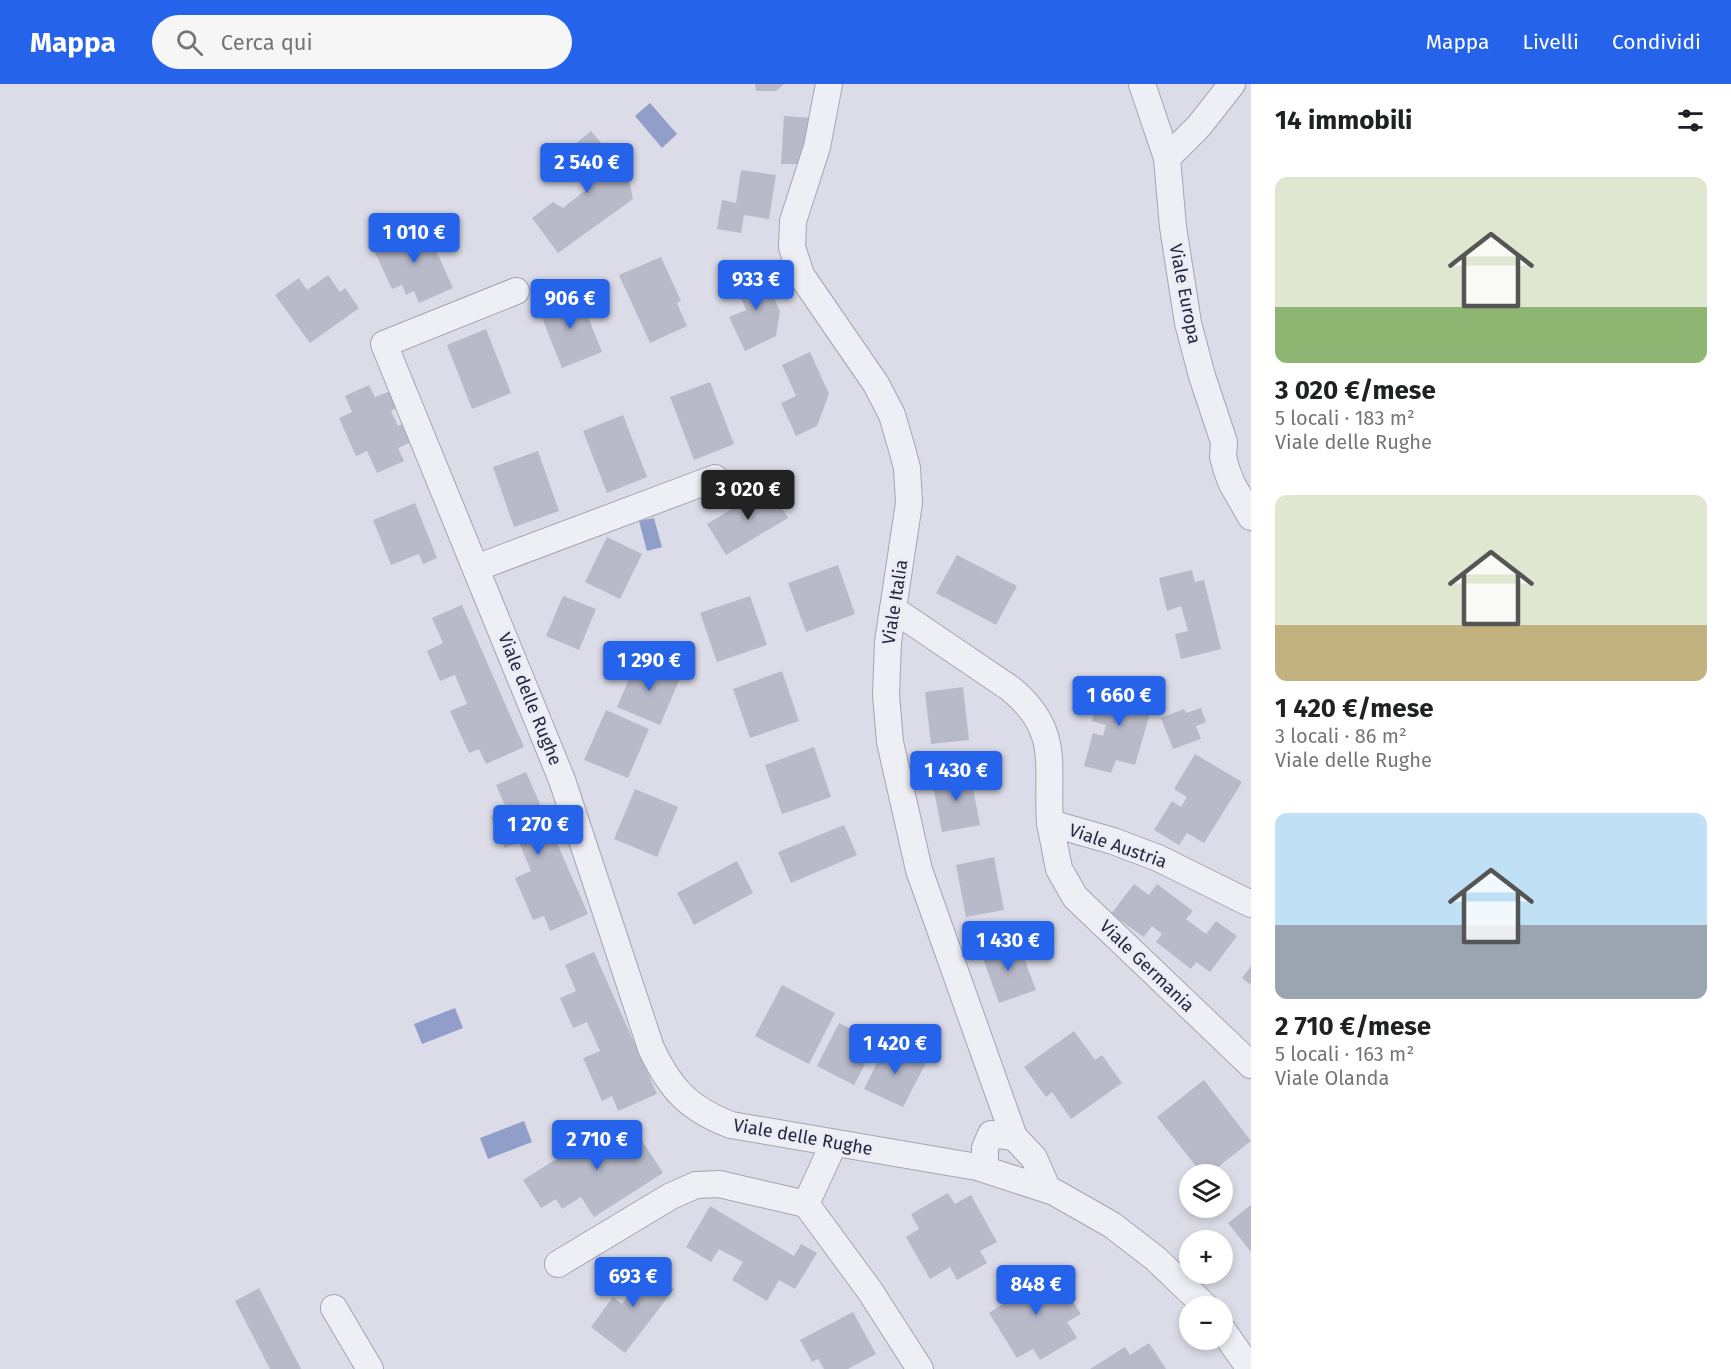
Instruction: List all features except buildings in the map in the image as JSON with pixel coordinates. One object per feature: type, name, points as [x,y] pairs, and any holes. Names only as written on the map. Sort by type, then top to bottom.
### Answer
[{"type":"street","name":"Viale Italia","points":[[829,84],[818,147],[793,221],[792,247],[801,275],[876,384],[898,431],[907,468],[909,503],[887,661],[888,726],[919,870],[1014,1137]]},
{"type":"street","name":"Viale Europa","points":[[1142,84],[1167,159],[1173,227],[1188,323],[1202,376],[1224,442],[1223,457],[1227,471],[1251,517]]},
{"type":"street","points":[[1167,159],[1199,126],[1232,84]]},
{"type":"street","name":"Viale delle Rughe","points":[[516,291],[384,345],[562,780],[651,1048],[662,1070],[687,1101],[714,1118],[741,1127],[985,1169],[1047,1190],[1112,1225],[1156,1259],[1195,1296]]},
{"type":"street","points":[[476,568],[715,478]]},
{"type":"street","name":"Viale Austria","points":[[893,609],[1011,689],[1034,713],[1043,728],[1049,748],[1050,823],[1113,841],[1158,858],[1251,904]]},
{"type":"street","name":"Viale Germania","points":[[1050,823],[1059,869],[1075,897],[1251,1065]]},
{"type":"street","points":[[985,1169],[986,1148],[991,1134],[1014,1137],[1034,1158],[1047,1190]]},
{"type":"street","points":[[806,1204],[834,1143]]},
{"type":"street","points":[[558,1264],[671,1196],[696,1185],[719,1184],[806,1204],[870,1291],[920,1369]]},
{"type":"street","points":[[334,1308],[370,1369]]},
{"type":"street","points":[[1233,1345],[1250,1369]]},
{"type":"water","points":[[650,103],[677,134],[662,148],[635,116]]},
{"type":"water","points":[[654,518],[662,547],[647,551],[639,521]]},
{"type":"water","points":[[455,1008],[463,1028],[422,1044],[414,1024]]},
{"type":"water","points":[[524,1121],[532,1142],[488,1159],[480,1138]]}]
